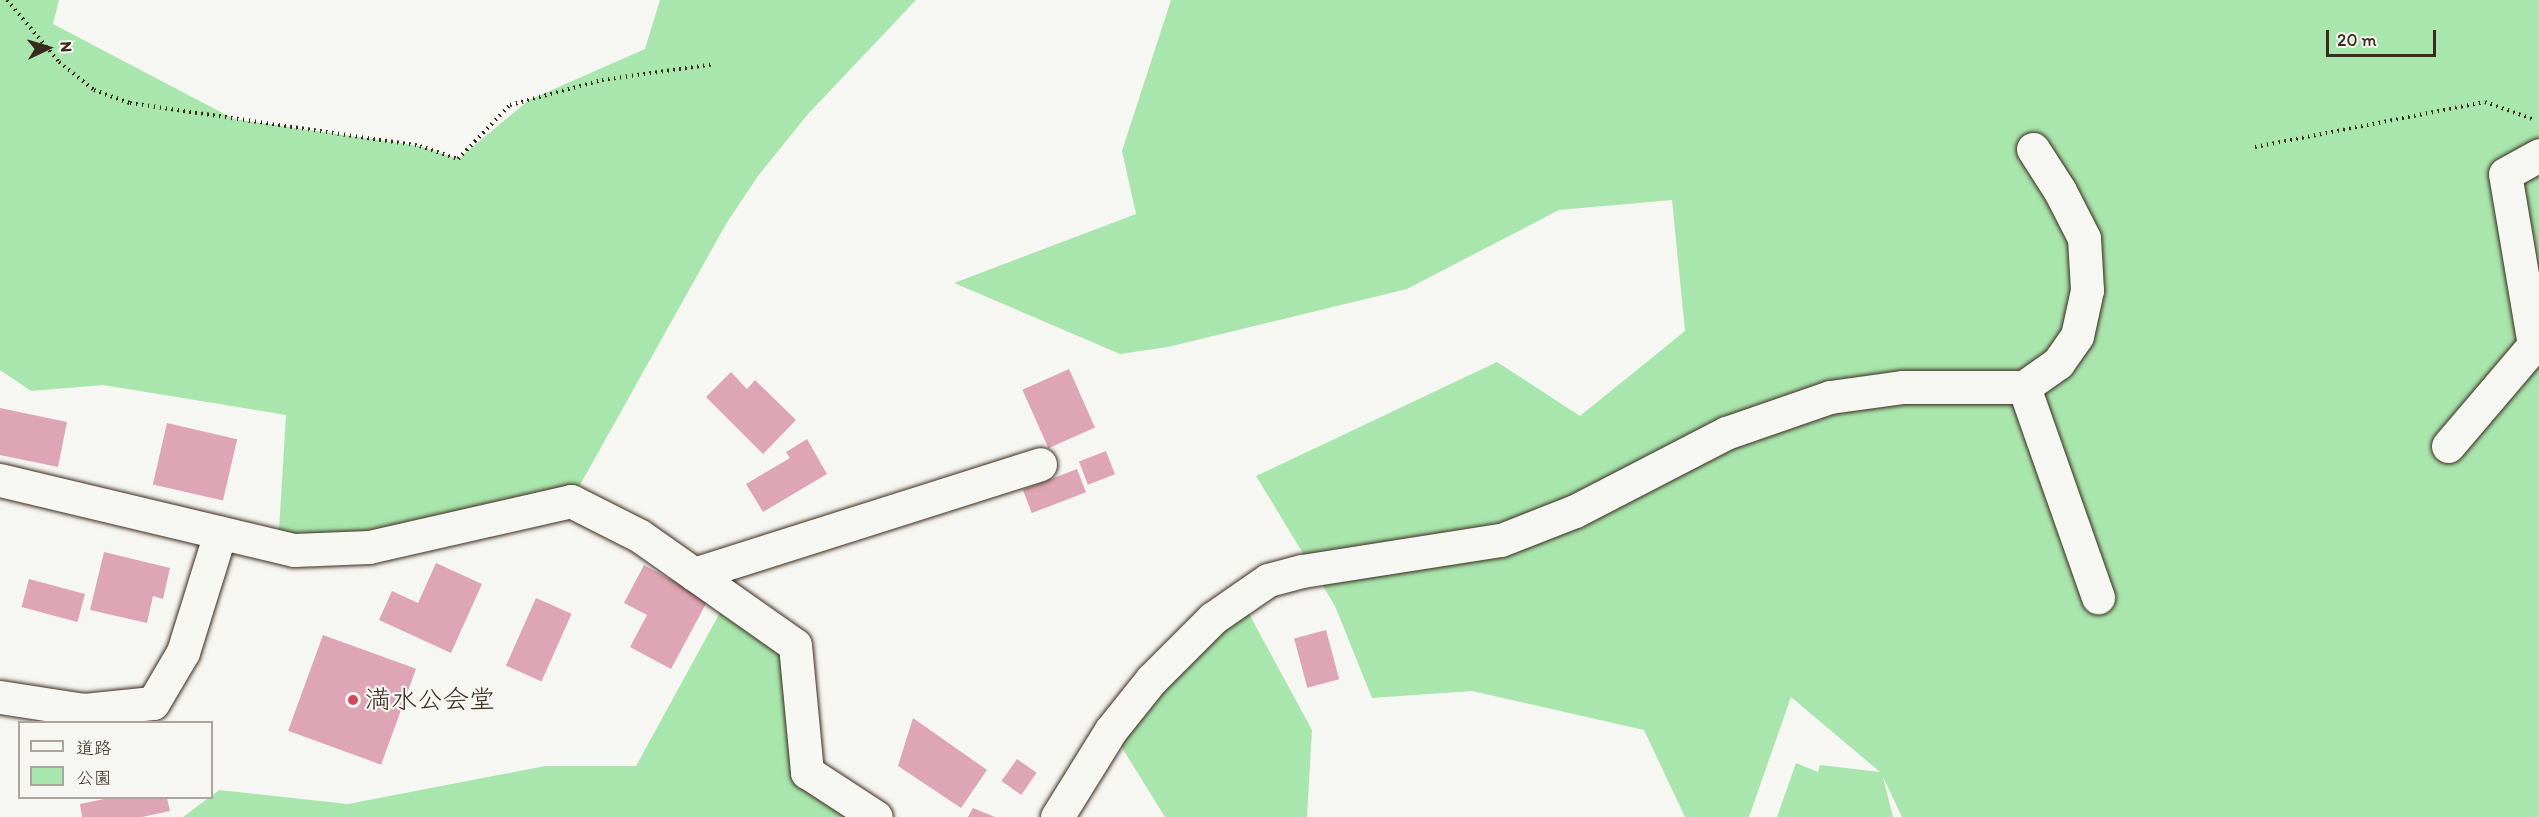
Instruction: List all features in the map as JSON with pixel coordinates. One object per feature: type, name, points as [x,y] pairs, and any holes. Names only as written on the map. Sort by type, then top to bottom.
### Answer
[{"type":"street","points":[[1056,817],[1111,730],[1152,680],[1213,618],[1268,580],[1302,571],[1501,540],[1575,511],[1726,433],[1830,397],[1903,387],[2024,387],[2058,363],[2077,336],[2087,290],[2084,238],[2060,191],[2033,149]]},
{"type":"street","points":[[2448,446],[2534,345],[2505,174],[2539,155]]},
{"type":"street","points":[[2024,387],[2098,597]]},
{"type":"street","points":[[694,574],[1040,464]]},
{"type":"street","points":[[0,480],[294,550],[369,547],[571,501],[640,536],[795,645],[807,772],[876,817]]},
{"type":"street","points":[[0,696],[82,716],[153,703],[183,652],[220,533]]},
{"type":"path","points":[[7,0],[59,62],[94,90],[130,103],[420,146],[458,159],[510,105],[602,80],[715,64]]},
{"type":"path","points":[[2255,147],[2485,102],[2539,121]]},
{"type":"green space","points":[[0,0],[59,0],[53,24],[234,119],[420,146],[458,159],[529,100],[645,49],[660,0],[916,0],[808,114],[758,176],[726,224],[571,501],[278,547],[286,415],[103,385],[31,391],[0,370]]},
{"type":"green space","points":[[1171,0],[2539,0],[2539,817],[1902,817],[1883,777],[1893,817],[1777,817],[1796,763],[1818,772],[1820,765],[1880,772],[1791,697],[1749,817],[1685,817],[1644,730],[1472,691],[1372,698],[1335,606],[1256,476],[1497,362],[1580,416],[1685,331],[1672,200],[1559,210],[1407,289],[1168,347],[1120,354],[954,283],[1136,214],[1122,151]]},
{"type":"green space","points":[[728,598],[795,645],[807,772],[884,817],[183,817],[207,799],[213,799],[213,794],[219,790],[348,804],[545,766],[636,766]]},
{"type":"green space","points":[[1241,599],[1312,730],[1307,817],[1165,817],[1111,730]]},
{"type":"building","points":[[1069,369],[1095,427],[1048,448],[1022,390]]},
{"type":"building","points":[[731,372],[747,389],[755,380],[796,420],[763,454],[706,397]]},
{"type":"building","points":[[0,408],[67,422],[58,467],[0,455]]},
{"type":"building","points":[[167,423],[237,439],[223,501],[153,484]]},
{"type":"building","points":[[807,439],[827,474],[763,512],[746,484],[790,458],[786,452]]},
{"type":"building","points":[[1106,451],[1115,474],[1088,485],[1079,461]]},
{"type":"building","points":[[1077,469],[1086,492],[1032,513],[1023,490]]},
{"type":"building","points":[[104,552],[170,568],[163,599],[153,596],[147,623],[90,610]]},
{"type":"building","points":[[436,563],[482,584],[451,653],[379,620],[392,591],[418,603]]},
{"type":"building","points":[[644,565],[708,600],[671,669],[630,647],[647,615],[624,603]]},
{"type":"building","points":[[29,579],[85,594],[78,622],[21,607]]},
{"type":"building","points":[[536,598],[572,614],[542,681],[506,666]]},
{"type":"building","points":[[1326,630],[1339,679],[1307,688],[1294,639]]},
{"type":"building","name":"満水公会堂","points":[[323,635],[416,669],[381,765],[288,731]]},
{"type":"building","points":[[913,718],[987,770],[961,808],[898,766]]},
{"type":"building","points":[[1017,759],[1037,773],[1021,795],[1002,781]]},
{"type":"building","points":[[104,799],[167,799],[170,811],[142,817],[82,817],[80,804]]},
{"type":"building","points":[[973,808],[995,817],[968,817]]},
{"type":"place","name":"満水公会堂","points":[[353,700]]}]
